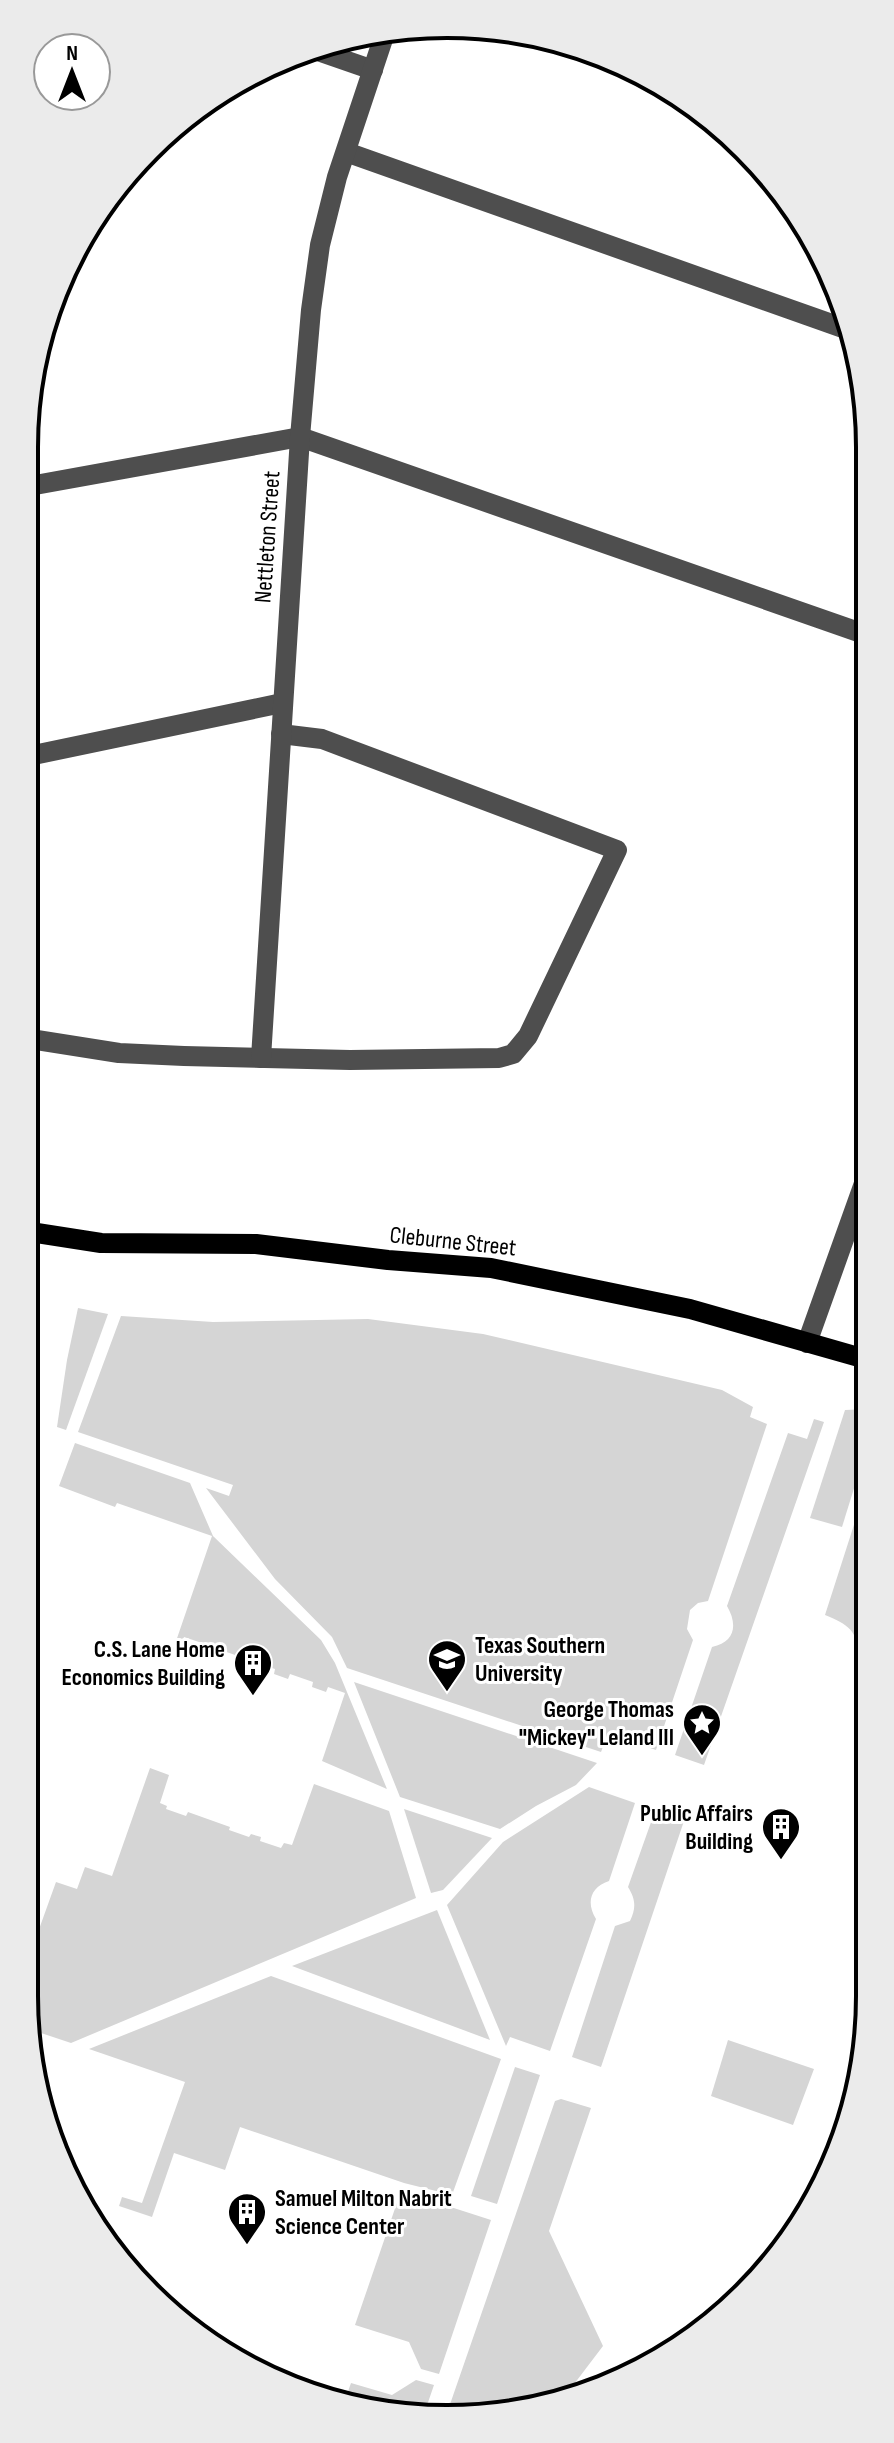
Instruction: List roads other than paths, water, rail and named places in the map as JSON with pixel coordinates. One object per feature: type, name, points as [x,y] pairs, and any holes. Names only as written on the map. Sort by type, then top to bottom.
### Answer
[{"type":"main road","name":"Cleburne Street","points":[[38,1233],[101,1243],[256,1244],[388,1260],[491,1268],[690,1309],[856,1356]]},
{"type":"street","name":"Nettleton Street","points":[[261,1058],[282,703],[311,310],[320,245],[382,43]]},
{"type":"street","points":[[331,55],[373,70]]},
{"type":"street","points":[[346,152],[837,326]]},
{"type":"street","points":[[38,484],[300,437],[856,631]]},
{"type":"street","points":[[38,754],[282,703]]},
{"type":"street","points":[[38,1040],[119,1053],[350,1060],[499,1058],[513,1054],[528,1036],[617,850],[322,739],[281,734]]},
{"type":"street","points":[[807,1343],[856,1206]]},
{"type":"place","name":"Texas Southern University","points":[[447,1693]]},
{"type":"place","name":"C.S. Lane Home Economics Building","points":[[253,1697]]},
{"type":"place","name":"George Thomas \"Mickey\" Leland III","points":[[702,1757]]},
{"type":"place","name":"Public Affairs Building","points":[[781,1861]]},
{"type":"place","name":"Samuel Milton Nabrit Science Center","points":[[247,2246]]}]
